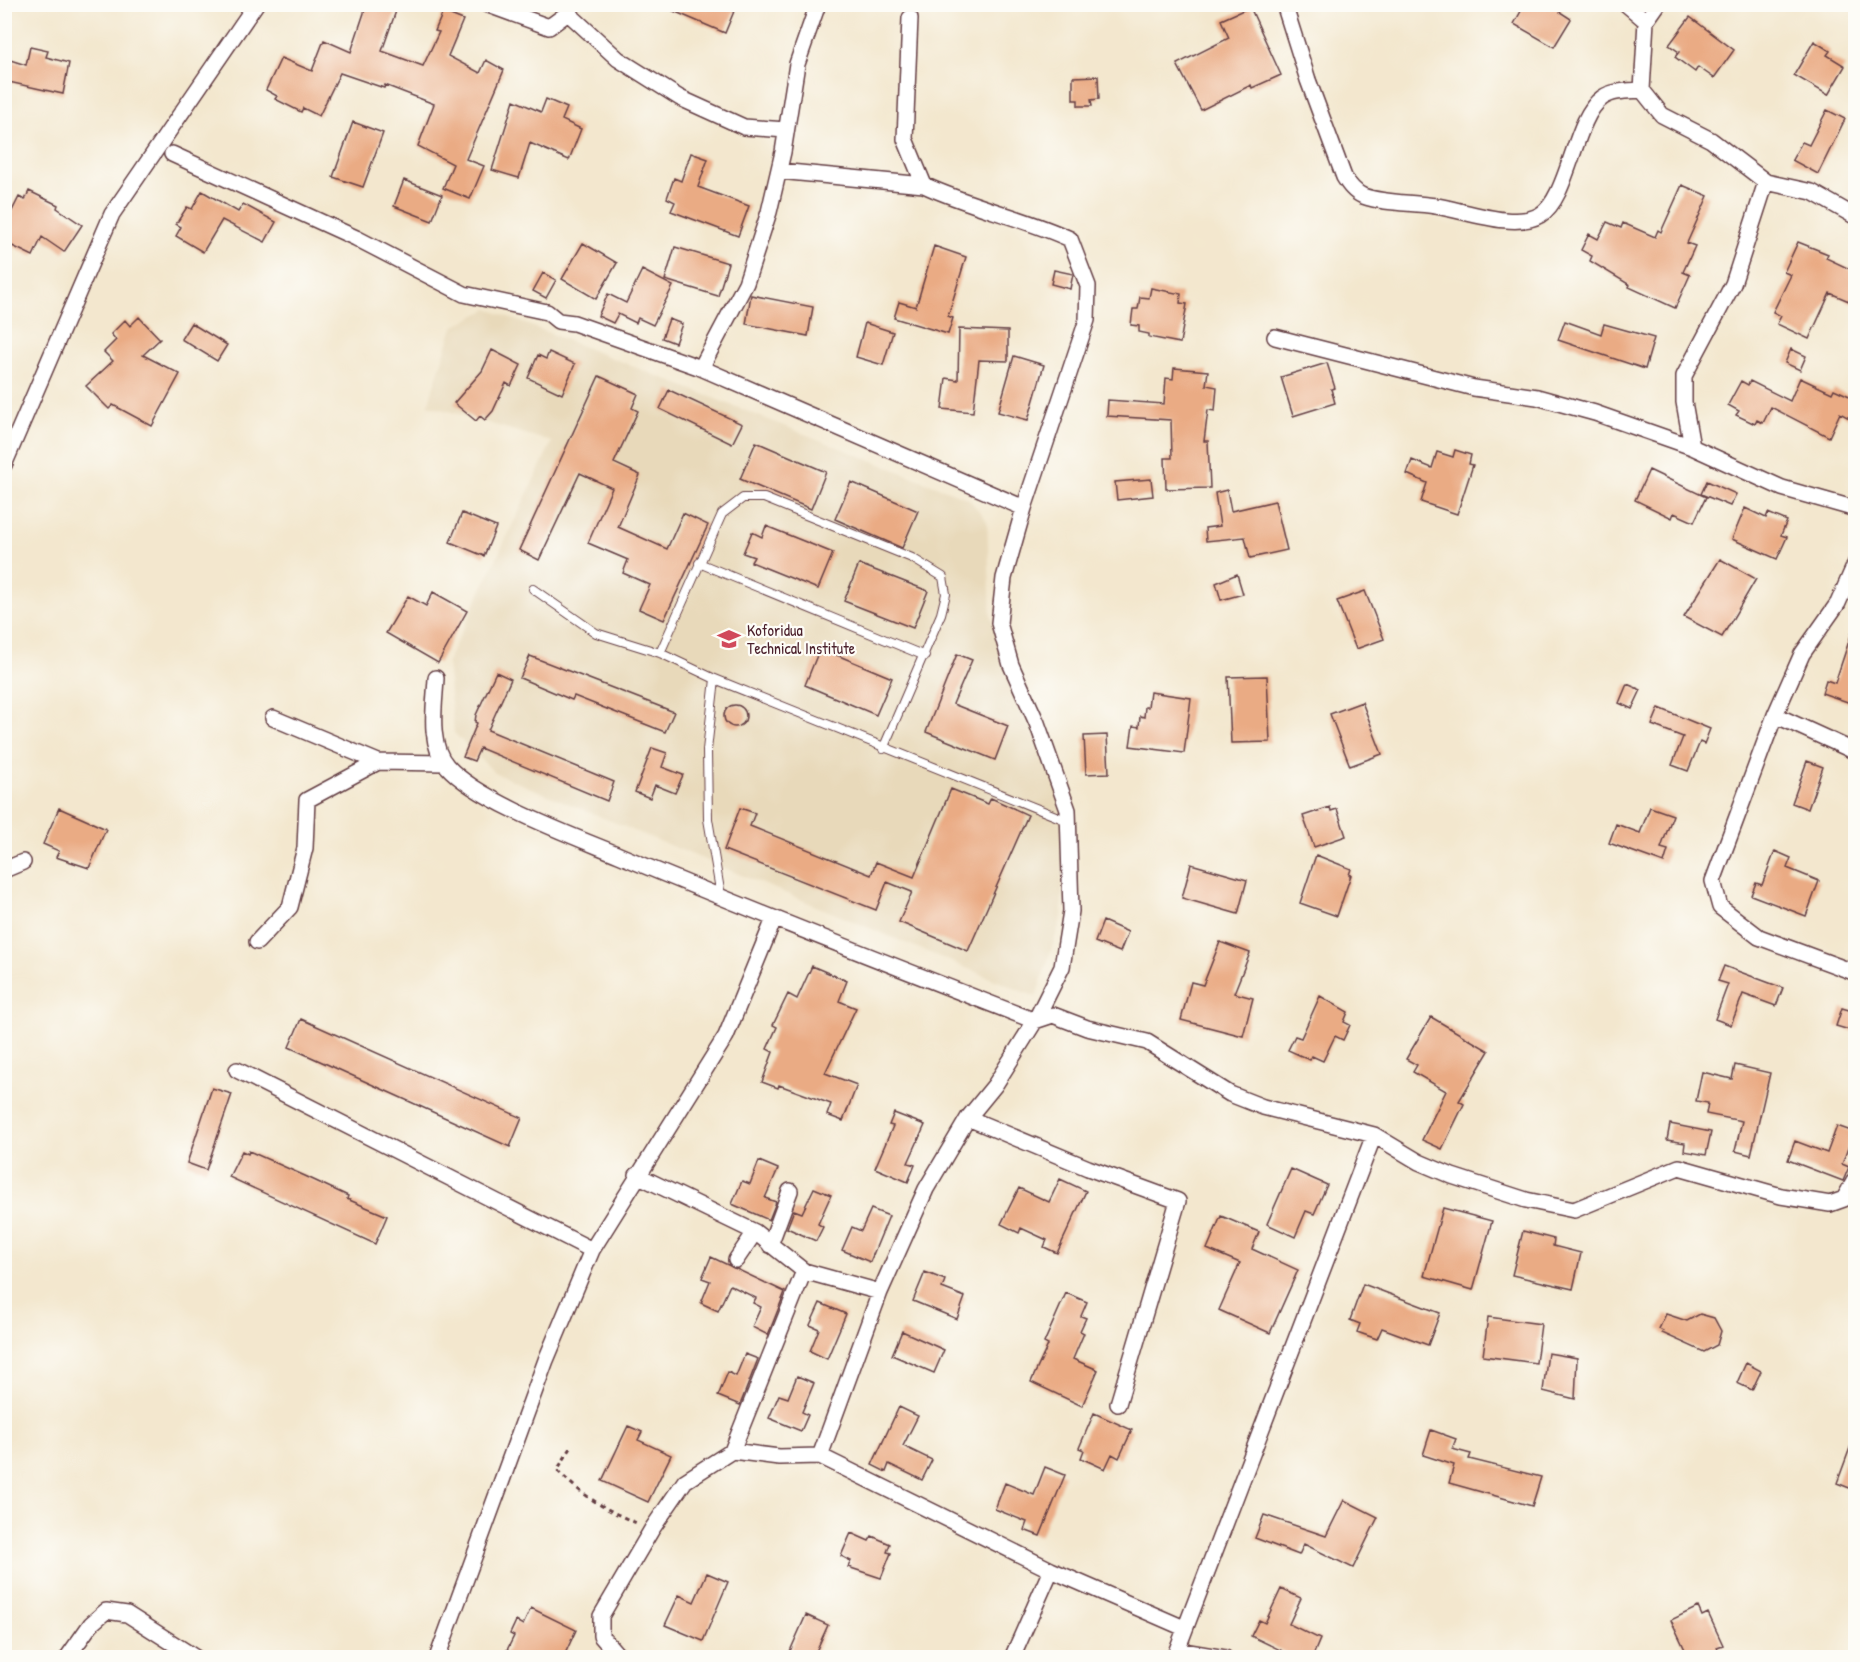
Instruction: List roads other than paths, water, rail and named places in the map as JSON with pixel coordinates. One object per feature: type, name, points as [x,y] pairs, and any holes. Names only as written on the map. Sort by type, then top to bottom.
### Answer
[{"type":"street","points":[[4,465],[112,214],[256,4]]},
{"type":"street","points":[[486,4],[549,27],[571,9],[618,58],[680,98],[744,126],[786,130]]},
{"type":"street","points":[[701,368],[746,283],[769,212],[797,64],[818,4]]},
{"type":"street","points":[[1284,4],[1308,80],[1344,177],[1351,188],[1362,195],[1382,200],[1437,206],[1482,216],[1518,220],[1540,214],[1552,202],[1590,113],[1602,98],[1615,93],[1642,90]]},
{"type":"street","points":[[1626,4],[1646,21]]},
{"type":"street","points":[[1658,4],[1646,21],[1642,90],[1662,115],[1711,140],[1766,182],[1812,192],[1856,217]]},
{"type":"street","points":[[910,18],[905,139],[924,185]]},
{"type":"street","points":[[172,154],[357,238],[464,294],[547,312],[558,321],[574,323],[701,368],[1024,508]]},
{"type":"street","points":[[778,171],[924,185],[951,198],[1037,224],[1070,239],[1088,286],[1087,320],[1024,508],[1004,578],[999,623],[1011,665],[1037,723],[1068,810],[1071,911],[1062,967],[1035,1021],[995,1085],[968,1118],[926,1189],[880,1292],[820,1456]]},
{"type":"street","points":[[1692,447],[1684,402],[1684,376],[1733,284],[1766,182]]},
{"type":"street","points":[[1275,337],[1474,388],[1546,400],[1595,413],[1692,447],[1782,488],[1856,509]]},
{"type":"street","points":[[1856,562],[1838,603],[1802,654],[1775,715],[1713,881],[1720,906],[1759,937],[1856,973]]},
{"type":"street","points":[[436,678],[433,710],[435,728],[445,764],[467,785],[566,832],[722,898],[1035,1021],[1053,1015],[1087,1028],[1147,1042],[1230,1094],[1263,1107],[1374,1135],[1419,1162],[1452,1176],[1526,1200],[1574,1210],[1679,1167],[1781,1196],[1830,1204],[1844,1198],[1856,1178]]},
{"type":"street","points":[[1775,715],[1856,752]]},
{"type":"street","points":[[273,718],[378,762],[445,764]]},
{"type":"street","points":[[256,942],[290,907],[305,848],[308,800],[378,762]]},
{"type":"street","points":[[4,870],[23,862]]},
{"type":"street","points":[[437,1658],[546,1360],[592,1250],[726,1036],[774,919]]},
{"type":"street","points":[[237,1070],[592,1250]]},
{"type":"street","points":[[968,1118],[1088,1168],[1178,1201],[1118,1404]]},
{"type":"street","points":[[1225,1658],[1176,1654],[1374,1135]]},
{"type":"street","points":[[637,1175],[754,1232],[804,1271],[880,1292]]},
{"type":"street","points":[[770,1245],[790,1191]]},
{"type":"street","points":[[736,1260],[754,1232]]},
{"type":"street","points":[[620,1658],[601,1636],[601,1616],[652,1530],[685,1481],[732,1452],[804,1271]]},
{"type":"street","points":[[732,1452],[779,1457],[820,1456],[1051,1570],[1184,1628]]},
{"type":"street","points":[[1012,1658],[1051,1570]]},
{"type":"street","points":[[67,1658],[91,1624],[106,1611],[116,1610],[127,1614],[196,1658]]},
{"type":"lane","points":[[660,653],[722,514],[743,498],[764,498],[912,558],[943,577],[946,594],[925,656],[883,749]]},
{"type":"lane","points":[[699,563],[925,656]]},
{"type":"lane","points":[[532,589],[596,633],[660,653],[715,679],[883,749],[1068,822]]},
{"type":"lane","points":[[715,679],[707,750],[708,819],[722,898]]},
{"type":"place","name":"Koforidua Technical Institute","points":[[729,639]]}]
